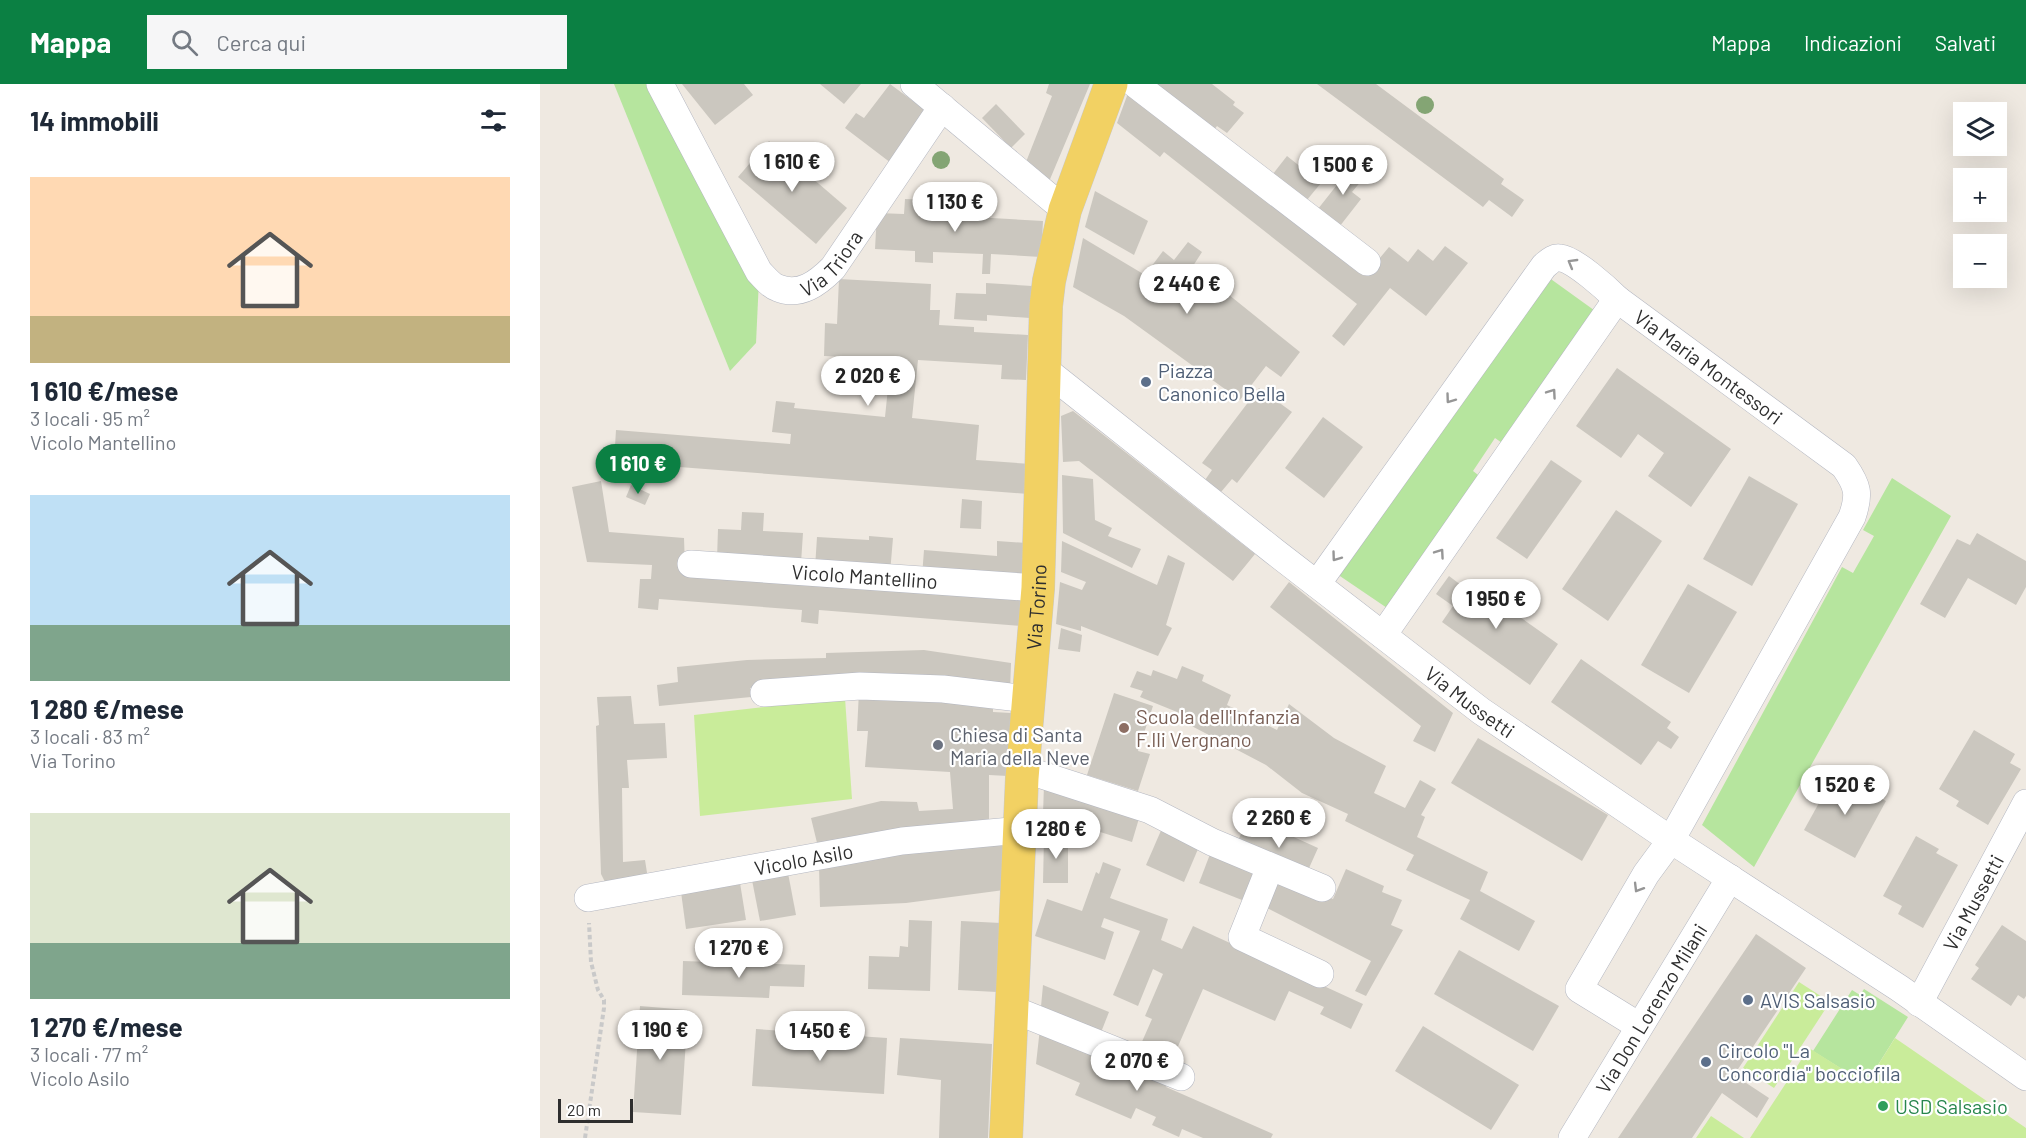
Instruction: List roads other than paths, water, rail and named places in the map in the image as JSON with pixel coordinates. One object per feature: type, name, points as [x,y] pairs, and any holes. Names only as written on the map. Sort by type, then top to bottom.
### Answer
[{"type":"main road","name":"Via Torino","points":[[1006,1138],[1023,769],[1038,588],[1043,368],[1049,281],[1065,210],[1111,84]]},
{"type":"street","name":"Via Triora","points":[[660,84],[759,272],[777,288],[799,291],[819,282],[833,268],[942,106]]},
{"type":"street","points":[[914,84],[1065,210]]},
{"type":"street","points":[[1135,84],[1367,262]]},
{"type":"street","name":"Via Maria Montessori","points":[[1317,584],[1548,262],[1561,258],[1569,260],[1605,286],[1617,299],[1844,466],[1855,482],[1858,501],[1852,517],[1671,840]]},
{"type":"street","points":[[1383,635],[1617,299]]},
{"type":"street","name":"Via Mussetti","points":[[1043,368],[1481,711],[2026,1077]]},
{"type":"street","name":"Vicolo Mantellino","points":[[691,564],[1038,588]]},
{"type":"street","points":[[764,693],[860,686],[943,689],[1028,699]]},
{"type":"street","points":[[1023,769],[1150,810],[1212,842],[1322,888]]},
{"type":"street","name":"Via Mussetti","points":[[1919,1003],[2026,803]]},
{"type":"street","name":"Vicolo Asilo","points":[[588,898],[902,841],[1020,830]]},
{"type":"street","points":[[1639,1026],[1579,989],[1646,874],[1671,840]]},
{"type":"street","points":[[1270,867],[1242,937],[1320,974]]},
{"type":"street","name":"Via Don Lorenzo Milani","points":[[1572,1138],[1730,878]]},
{"type":"street","points":[[1012,1009],[1181,1077]]},
{"type":"place","name":"Piazza Canonico Bella","points":[[1146,382]]},
{"type":"place","name":"Scuola dell'Infanzia F.lli Vergnano","points":[[1124,728]]},
{"type":"place","name":"Chiesa di Santa Maria della Neve","points":[[938,745]]},
{"type":"place","name":"AVIS Salsasio","points":[[1748,1000]]},
{"type":"place","name":"Circolo \"La Concordia\" bocciofila","points":[[1706,1062]]},
{"type":"place","name":"USD Salsasio","points":[[1883,1106]]}]
